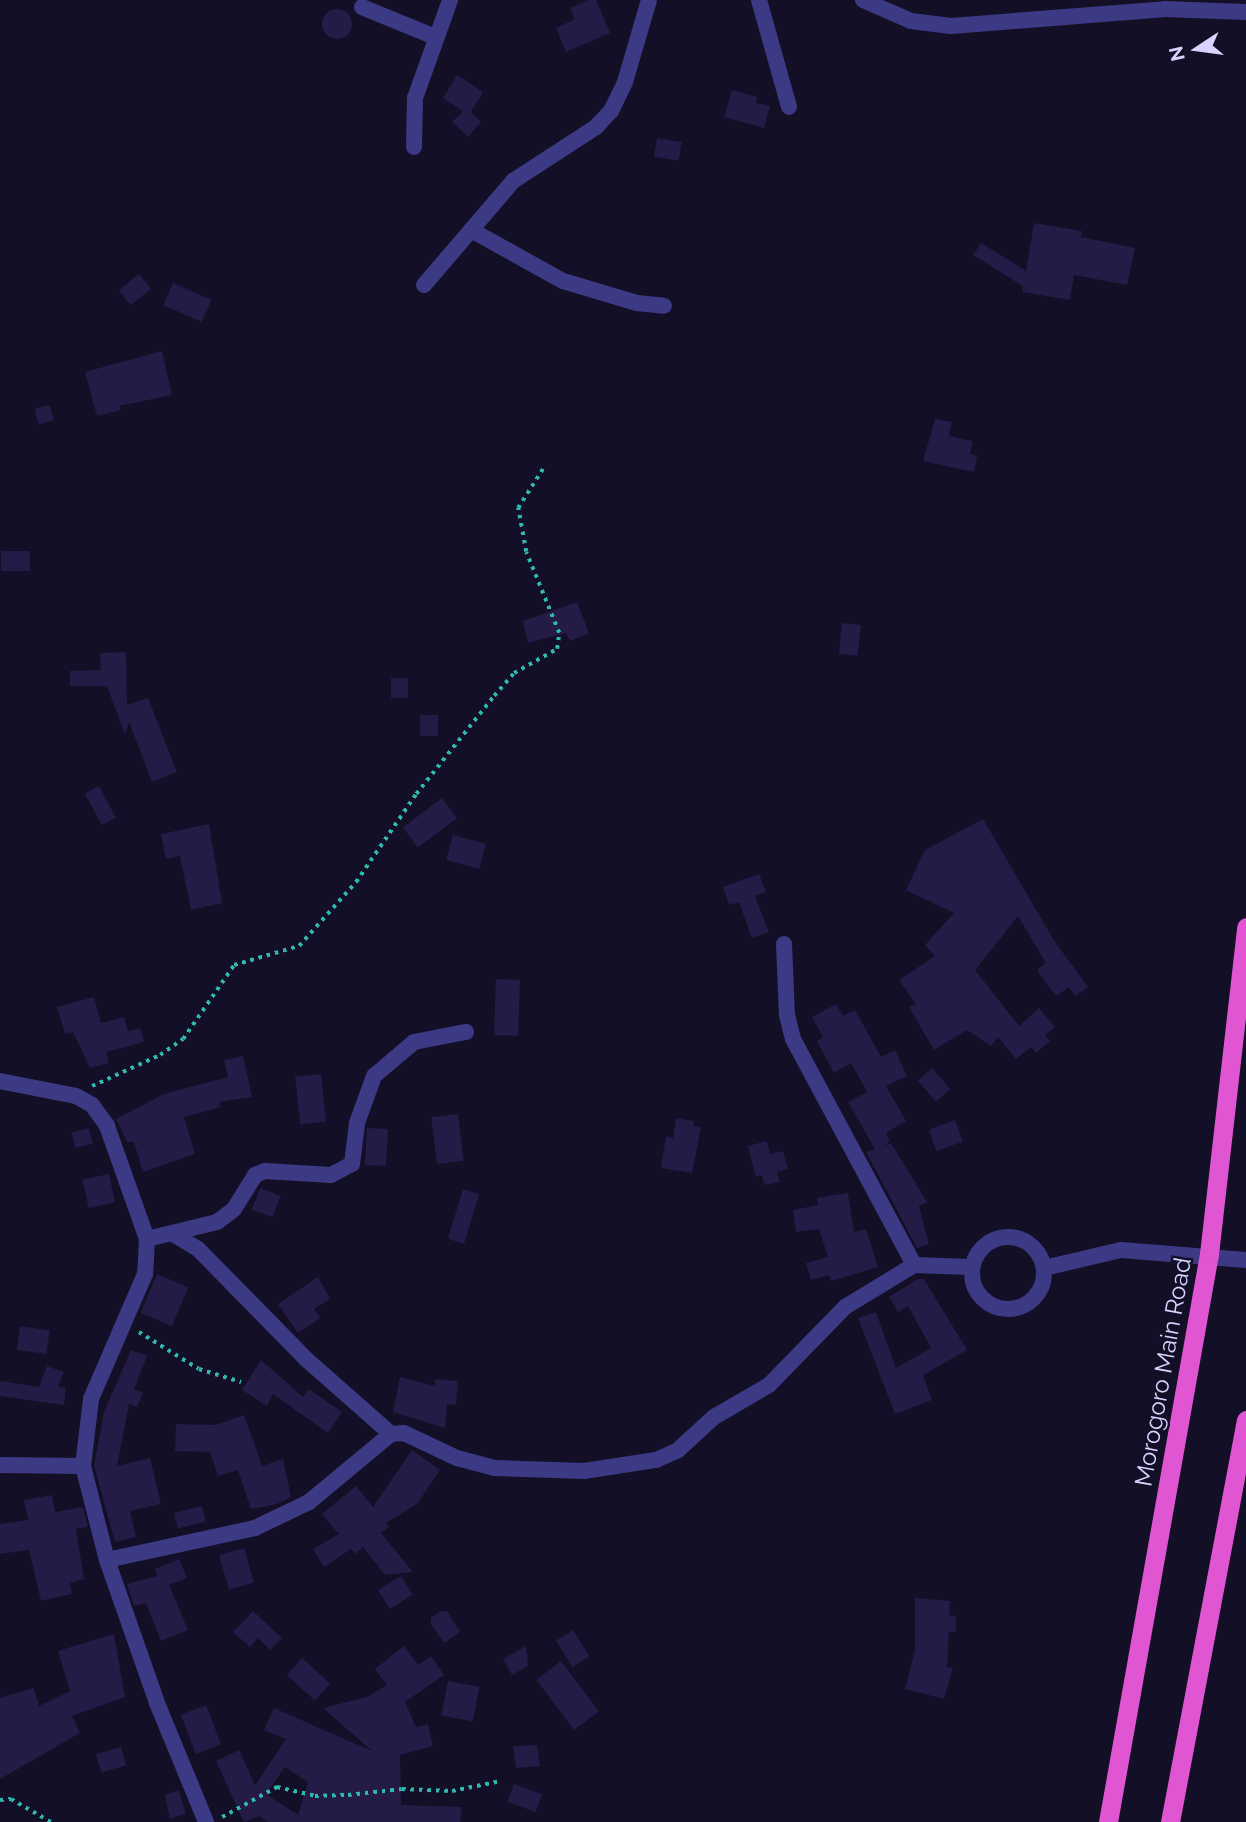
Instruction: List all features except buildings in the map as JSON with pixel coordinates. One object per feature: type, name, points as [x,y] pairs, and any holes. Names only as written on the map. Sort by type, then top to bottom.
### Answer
[{"type":"highway","name":"Morogoro Main Road","points":[[1108,1822],[1209,1254],[1246,927]]},
{"type":"highway","points":[[1170,1822],[1246,1420]]},
{"type":"street","points":[[414,147],[415,98],[450,0]]},
{"type":"street","points":[[424,285],[513,181],[596,127],[611,111],[625,82],[649,0]]},
{"type":"street","points":[[759,0],[789,107]]},
{"type":"street","points":[[863,0],[911,20],[951,26],[1165,9],[1246,12]]},
{"type":"street","points":[[362,7],[435,37]]},
{"type":"street","points":[[471,230],[564,281],[638,303],[664,306]]},
{"type":"street","points":[[784,944],[787,1015],[793,1039],[914,1265]]},
{"type":"street","points":[[147,1239],[217,1222],[234,1209],[255,1175],[265,1171],[331,1175],[352,1164],[357,1123],[374,1076],[414,1042],[466,1031]]},
{"type":"street","points":[[0,1081],[76,1096],[92,1105],[107,1126],[147,1239],[145,1274],[91,1399],[83,1466],[107,1560],[157,1703],[206,1822]]},
{"type":"street","points":[[173,1234],[198,1248],[306,1359],[391,1434]]},
{"type":"street","points":[[998,1237],[1019,1238],[1036,1250],[1044,1268],[1035,1298],[1007,1310],[979,1297],[971,1267],[980,1248],[998,1237]]},
{"type":"street","points":[[1044,1268],[1121,1250],[1209,1254],[1246,1260]]},
{"type":"street","points":[[107,1560],[255,1528],[309,1502],[391,1434],[404,1433],[457,1458],[495,1468],[584,1471],[656,1460],[678,1450],[714,1417],[769,1385],[845,1307],[914,1265],[971,1267]]},
{"type":"street","points":[[0,1465],[83,1466]]},
{"type":"path","points":[[76,1096],[183,1039],[234,965],[299,946],[356,882],[416,794],[514,673],[558,649],[559,633],[526,552],[518,509],[544,467]]},
{"type":"path","points":[[125,1324],[198,1368],[241,1382]]},
{"type":"path","points":[[212,1822],[277,1787],[315,1796],[402,1789],[453,1791],[501,1781]]},
{"type":"path","points":[[0,1800],[11,1799],[51,1822]]}]
